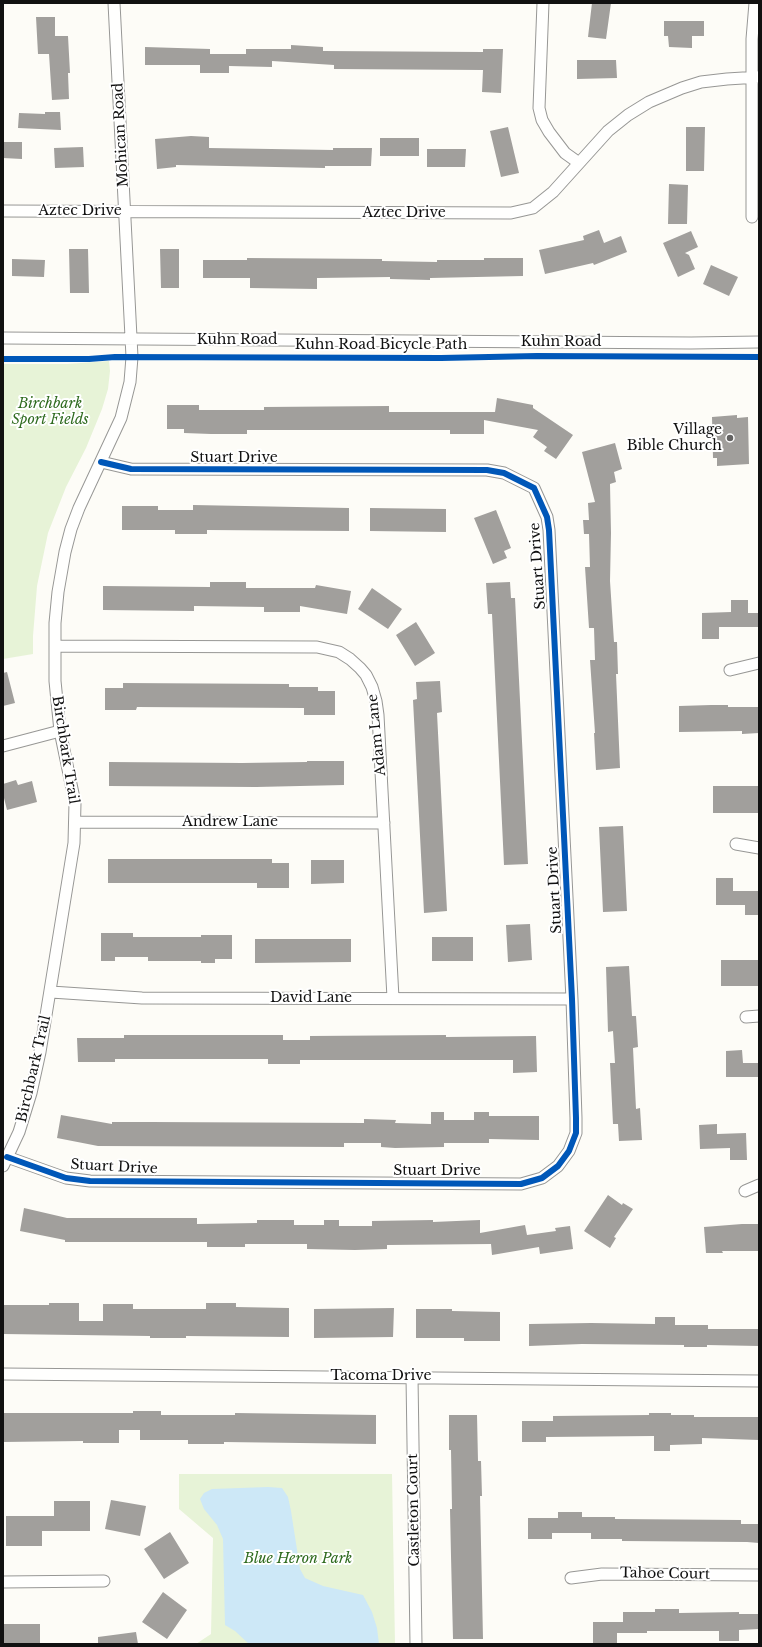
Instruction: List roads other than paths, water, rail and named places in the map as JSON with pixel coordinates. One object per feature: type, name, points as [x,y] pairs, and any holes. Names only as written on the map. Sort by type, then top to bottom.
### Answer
[{"type":"street","name":"Mohican Road","points":[[114,3],[131,338]]},
{"type":"street","points":[[543,3],[539,108],[542,120],[549,132],[565,153],[578,164]]},
{"type":"street","points":[[752,217],[756,77],[752,39],[755,3]]},
{"type":"street","name":"Aztec Drive","points":[[3,211],[512,213],[533,208],[553,192],[608,131],[628,115],[649,102],[682,88],[701,82],[756,77]]},
{"type":"street","name":"Kuhn Road","points":[[3,338],[691,343],[759,342]]},
{"type":"street","name":"Birchbark Trail","points":[[5,1162],[19,1132],[31,1093],[40,1052],[51,992],[76,822],[75,803],[60,731],[55,681],[54,646],[58,592],[65,552],[71,529],[79,508],[121,418],[127,397],[131,370],[131,338]]},
{"type":"street","name":"Stuart Drive","points":[[5,1162],[66,1178],[90,1181],[521,1184],[542,1178],[558,1166],[569,1151],[576,1133],[572,999],[549,530],[547,517],[534,488],[504,473],[487,470],[130,469],[101,462]]},
{"type":"street","name":"Adam Lane","points":[[54,646],[317,648],[340,652],[350,659],[366,675],[372,687],[376,701],[393,998]]},
{"type":"street","points":[[730,670],[759,663]]},
{"type":"street","points":[[3,746],[60,731]]},
{"type":"street","name":"Andrew Lane","points":[[76,822],[384,823]]},
{"type":"street","points":[[736,844],[759,848]]},
{"type":"street","name":"David Lane","points":[[51,992],[142,998],[572,999]]},
{"type":"street","points":[[746,1016],[759,1016]]},
{"type":"street","points":[[746,1191],[759,1185]]},
{"type":"street","name":"Tacoma Drive","points":[[3,1374],[412,1376],[759,1381]]},
{"type":"street","name":"Castleton Court","points":[[412,1376],[416,1644]]},
{"type":"street","name":"Tahoe Court","points":[[571,1578],[602,1574],[759,1575]]},
{"type":"street","points":[[3,1582],[104,1581]]},
{"type":"water","points":[[282,1488],[288,1497],[300,1569],[305,1578],[323,1586],[363,1595],[372,1612],[377,1628],[379,1644],[249,1644],[235,1631],[225,1625],[223,1539],[217,1525],[204,1509],[200,1499],[204,1493],[212,1489]]},
{"type":"place","name":"Village Bible Church","points":[[730,438]]},
{"type":"park label","name":"Birchbark Sport Fields","points":[[50,412]]},
{"type":"park label","name":"Blue Heron Park","points":[[298,1559]]}]
